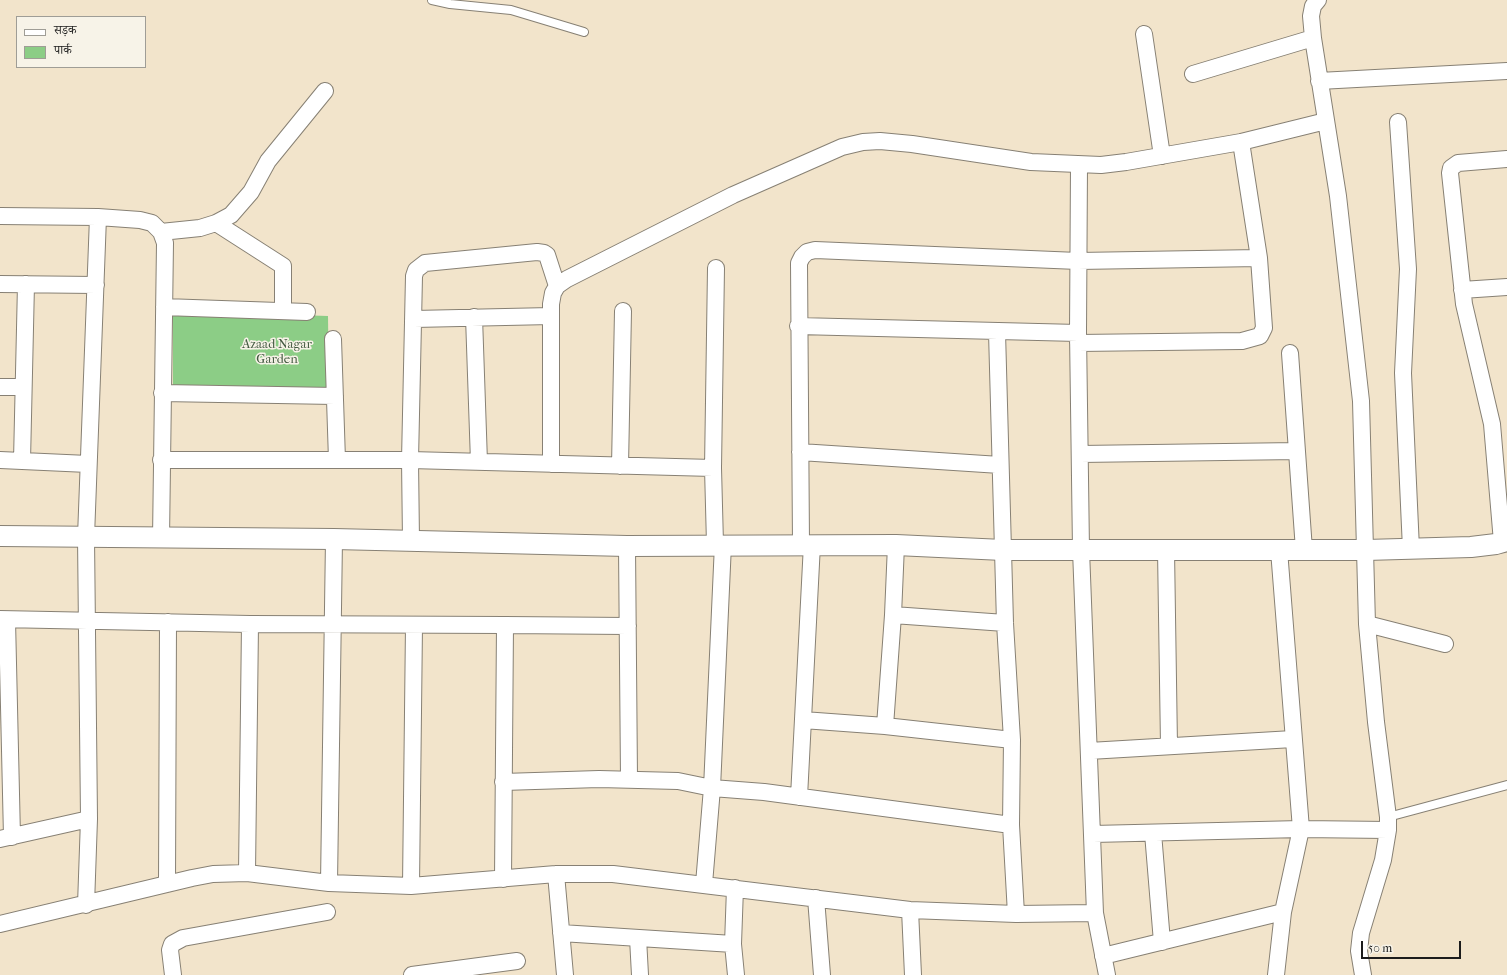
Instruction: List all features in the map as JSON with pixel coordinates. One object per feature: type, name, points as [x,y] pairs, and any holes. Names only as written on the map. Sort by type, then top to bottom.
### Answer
[{"type":"street","points":[[1318,0],[1313,6],[1313,38],[1338,196],[1361,401],[1367,624],[1376,722],[1388,823],[1383,860],[1361,933],[1359,951],[1360,970],[1363,975]]},
{"type":"street","points":[[1144,34],[1162,156]]},
{"type":"street","points":[[1193,74],[1313,38]]},
{"type":"street","points":[[1319,80],[1507,71]]},
{"type":"street","points":[[161,232],[200,228],[216,223],[231,215],[241,204],[268,161],[325,91]]},
{"type":"street","points":[[551,464],[551,316],[553,293],[557,286],[567,279],[733,195],[842,147],[863,142],[880,141],[912,144],[1031,162],[1079,165],[1126,162],[1241,142],[1326,121]]},
{"type":"street","points":[[1398,122],[1408,269],[1402,373],[1411,549]]},
{"type":"street","points":[[798,326],[997,332],[1078,338],[1242,341],[1254,339],[1260,336],[1264,328],[1259,258],[1241,142]]},
{"type":"street","points":[[0,536],[161,539],[334,539],[628,546],[719,544],[896,545],[1003,550],[1366,550],[1471,547],[1505,542],[1492,424],[1482,374],[1471,336],[1462,290],[1451,185],[1451,168],[1458,163],[1507,159]]},
{"type":"street","points":[[1079,165],[1078,338],[1081,550],[1095,913],[1107,975]]},
{"type":"street","points":[[0,216],[98,217],[140,220],[152,223],[161,232],[165,243],[161,539]]},
{"type":"street","points":[[86,905],[89,820],[86,537],[98,217]]},
{"type":"street","points":[[216,223],[283,266],[283,311]]},
{"type":"street","points":[[799,797],[803,720],[806,544],[800,452],[798,326],[799,263],[802,257],[807,252],[815,250],[1078,261],[1259,258]]},
{"type":"street","points":[[411,541],[410,460],[414,276],[420,265],[425,263],[537,252],[544,253],[550,260],[557,286]]},
{"type":"street","points":[[704,884],[712,788],[719,544],[713,468],[716,268]]},
{"type":"street","points":[[0,284],[96,285]]},
{"type":"street","points":[[22,461],[26,284]]},
{"type":"street","points":[[1462,290],[1507,287]]},
{"type":"street","points":[[164,307],[307,312]]},
{"type":"street","points":[[620,466],[623,311]]},
{"type":"street","points":[[414,318],[551,316]]},
{"type":"street","points":[[474,318],[478,462]]},
{"type":"street","points":[[997,332],[1005,623],[1012,740],[1011,825],[1016,914]]},
{"type":"street","points":[[333,339],[337,460]]},
{"type":"street","points":[[1290,353],[1304,550]]},
{"type":"street","points":[[0,387],[23,387]]},
{"type":"street","points":[[162,393],[335,396]]},
{"type":"street","points":[[1080,454],[1297,451]]},
{"type":"street","points":[[800,452],[1000,465]]},
{"type":"street","points":[[0,460],[88,464]]},
{"type":"street","points":[[161,460],[410,460],[713,468]]},
{"type":"street","points":[[329,883],[334,539]]},
{"type":"street","points":[[884,726],[893,615],[896,545]]},
{"type":"street","points":[[628,546],[629,779]]},
{"type":"street","points":[[1166,550],[1169,746]]},
{"type":"street","points":[[1276,975],[1283,912],[1301,829],[1278,550]]},
{"type":"street","points":[[893,615],[1005,623]]},
{"type":"street","points":[[89,820],[6,838],[4,619],[86,622],[332,625],[505,624],[628,626]]},
{"type":"street","points":[[167,884],[168,622]]},
{"type":"street","points":[[246,873],[250,624]]},
{"type":"street","points":[[503,879],[505,624]]},
{"type":"street","points":[[1367,624],[1445,644]]},
{"type":"street","points":[[411,886],[414,625]]},
{"type":"street","points":[[803,720],[884,726],[1012,740]]},
{"type":"street","points":[[1089,751],[1293,739]]},
{"type":"street","points":[[503,782],[629,779],[678,781],[712,788],[799,797],[1011,825]]},
{"type":"street","points":[[1092,834],[1301,829],[1388,823]]},
{"type":"street","points":[[1153,832],[1162,942]]},
{"type":"street","points":[[0,924],[213,874],[246,873],[329,883],[411,886],[556,874],[613,874],[910,910],[1016,914],[1095,913]]},
{"type":"street","points":[[556,874],[565,975]]},
{"type":"street","points":[[735,888],[732,944],[736,975]]},
{"type":"street","points":[[816,898],[822,975]]},
{"type":"street","points":[[910,910],[913,975]]},
{"type":"street","points":[[174,975],[170,950],[172,944],[183,938],[327,912]]},
{"type":"street","points":[[1103,956],[1283,912]]},
{"type":"street","points":[[561,933],[732,944]]},
{"type":"street","points":[[638,938],[640,975]]},
{"type":"street","points":[[412,975],[517,961]]},
{"type":"lane","points":[[432,0],[450,4],[511,10],[584,32]]},
{"type":"lane","points":[[1388,823],[1507,785]]},
{"type":"green space","name":"Azaad Nagar Garden","points":[[173,311],[328,316],[329,393],[173,388]]}]
